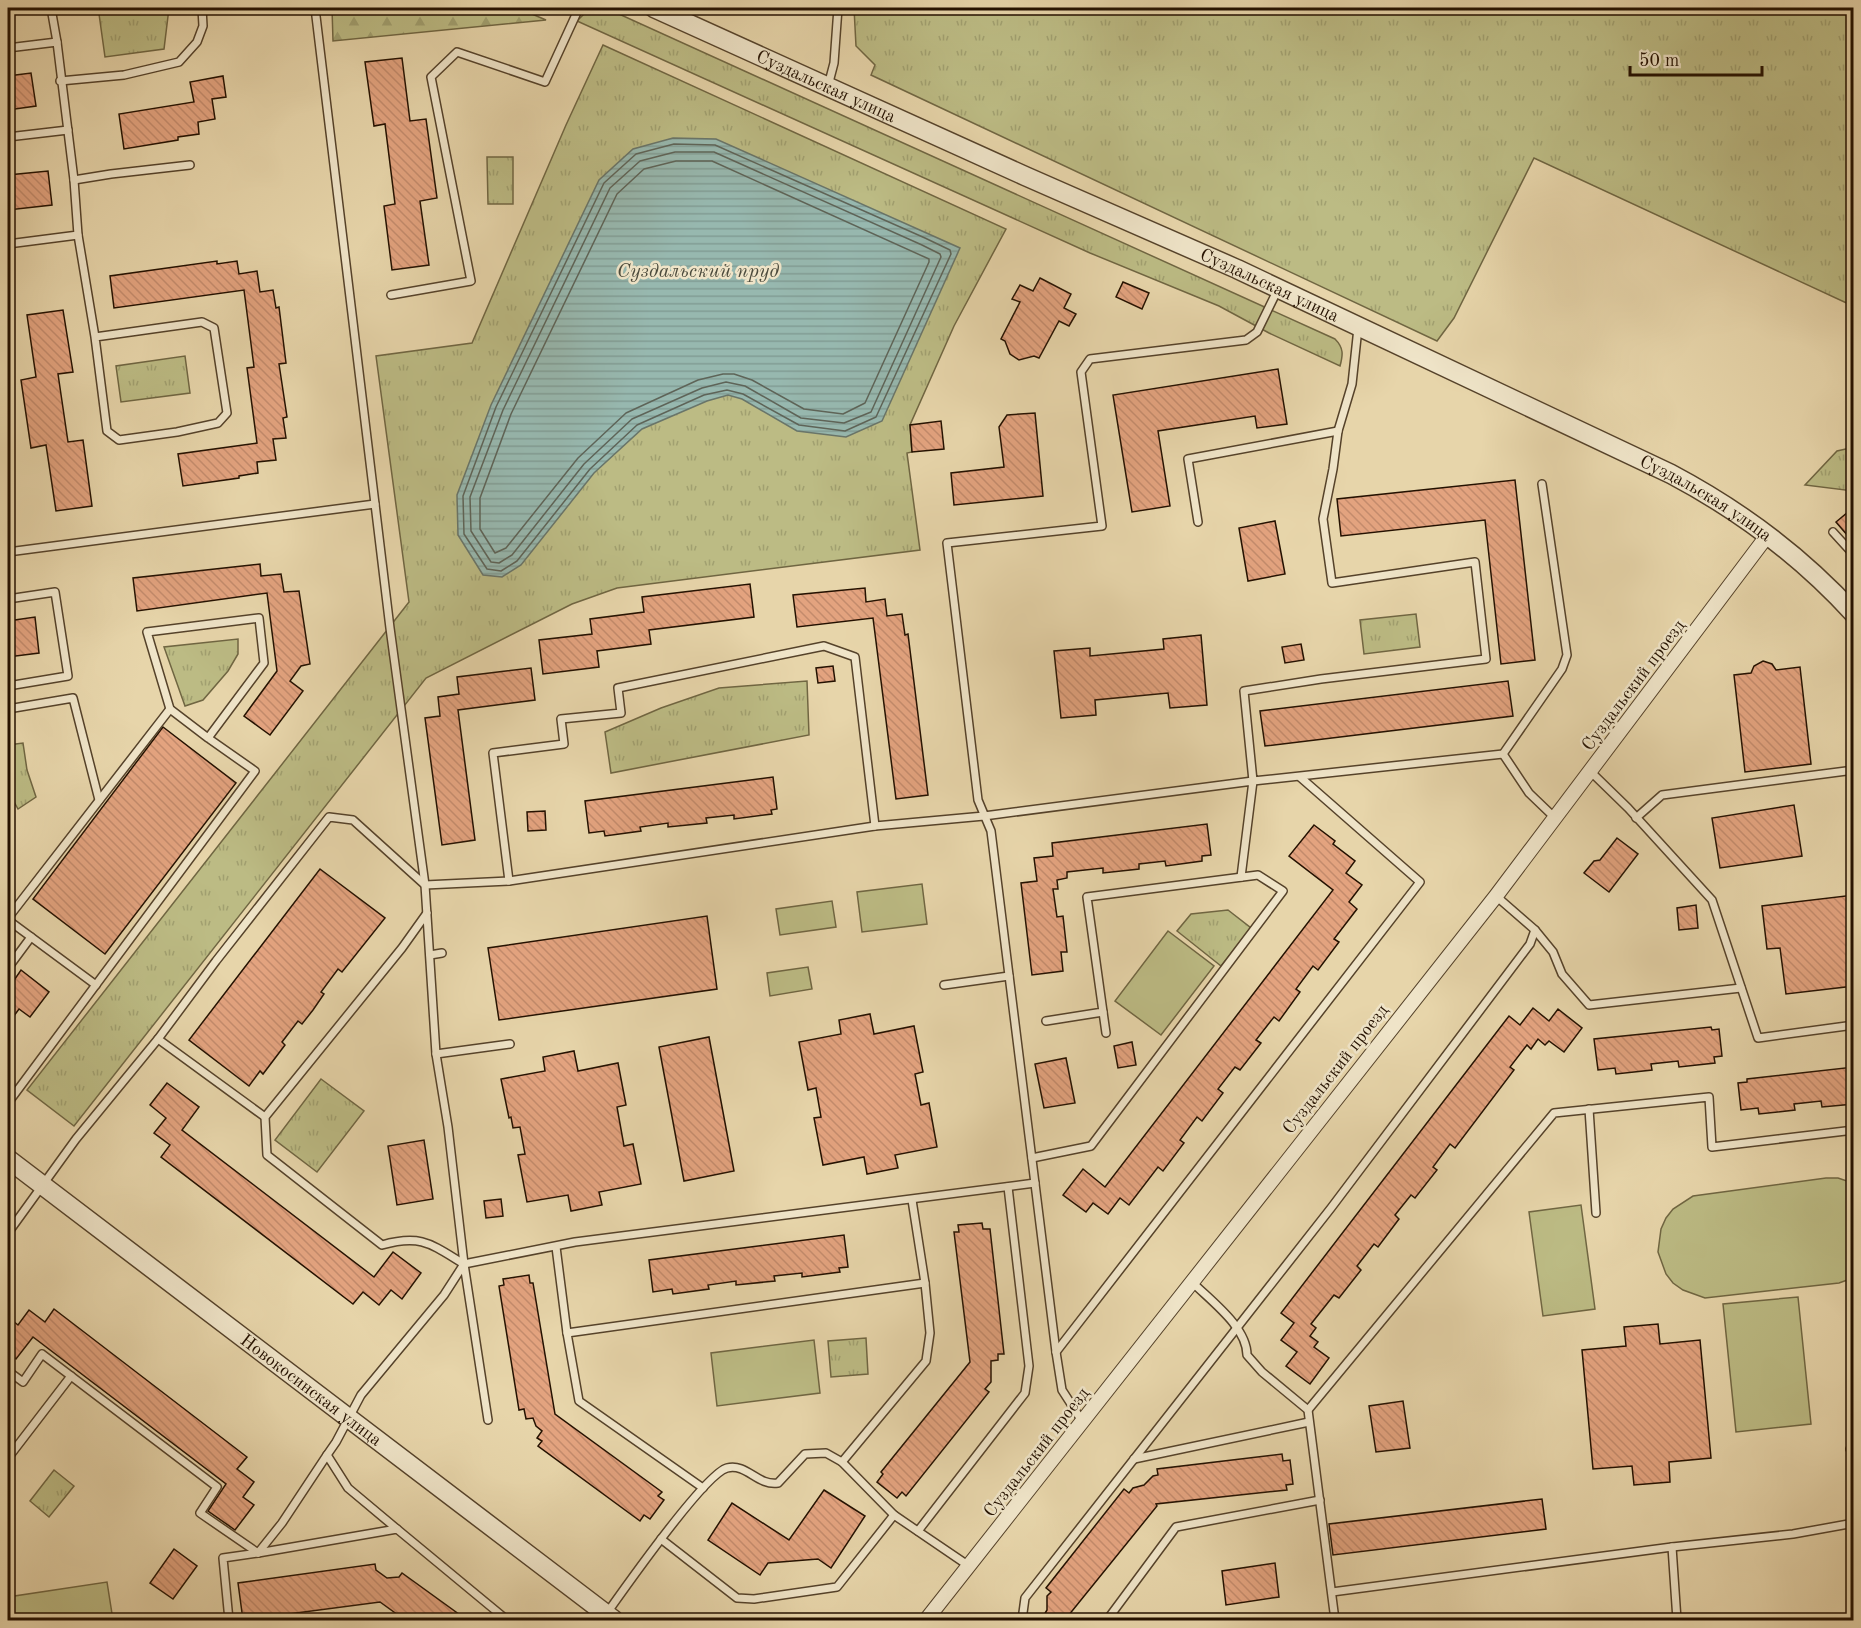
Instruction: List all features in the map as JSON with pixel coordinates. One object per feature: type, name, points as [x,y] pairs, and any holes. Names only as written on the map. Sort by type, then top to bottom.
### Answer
[{"type":"street","name":"Суздальская улица","points":[[654,8],[1278,289],[1671,474],[1710,495],[1767,536],[1827,585],[1854,614]]},
{"type":"street","name":"Суздальский проезд","points":[[926,1620],[1496,896],[1767,536]]},
{"type":"street","name":"Новокосинская улица","points":[[8,1160],[610,1617]]},
{"type":"lane","points":[[51,8],[74,180],[78,235],[95,337],[107,431],[119,440],[177,432],[218,423],[227,414],[214,328],[202,322],[95,337]]},
{"type":"lane","points":[[60,81],[124,75],[179,62],[197,42],[203,26],[202,8]]},
{"type":"lane","points":[[315,8],[375,504],[425,885],[436,1054],[448,1127],[464,1264],[488,1420]]},
{"type":"lane","points":[[391,295],[471,281],[431,77],[457,52],[544,82],[579,8]]},
{"type":"lane","points":[[828,86],[834,63],[838,8]]},
{"type":"lane","points":[[8,48],[57,42]]},
{"type":"lane","points":[[8,137],[68,130]]},
{"type":"lane","points":[[74,180],[190,165]]},
{"type":"lane","points":[[8,244],[78,235]]},
{"type":"lane","points":[[1082,1421],[1062,1390],[1056,1352],[991,831],[978,800],[947,543],[1102,526],[1081,372],[1090,359],[1246,340],[1257,332],[1278,289]]},
{"type":"lane","points":[[1241,878],[1253,781],[1244,691],[1485,659],[1475,562],[1332,583],[1323,519],[1338,430],[1352,384],[1358,328]]},
{"type":"lane","points":[[1198,522],[1188,459],[1338,430]]},
{"type":"lane","points":[[8,1233],[76,1139],[158,1039],[329,817],[353,820],[425,885],[509,881],[876,826],[984,816],[1253,781],[1503,754],[1562,669],[1567,655],[1542,484]]},
{"type":"lane","points":[[8,552],[375,504]]},
{"type":"lane","points":[[1833,532],[1854,555]]},
{"type":"lane","points":[[8,599],[55,592],[68,676],[8,686]]},
{"type":"lane","points":[[8,1103],[255,771],[208,738],[170,709],[147,632],[259,618],[264,663],[208,738]]},
{"type":"lane","points":[[509,881],[493,753],[564,744],[561,719],[621,713],[618,688],[824,646],[855,657],[876,826]]},
{"type":"lane","points":[[8,709],[73,698],[99,800]]},
{"type":"lane","points":[[96,985],[8,919],[170,709]]},
{"type":"lane","points":[[1503,754],[1529,793],[1554,817]]},
{"type":"lane","points":[[1636,818],[1662,795],[1854,770]]},
{"type":"lane","points":[[1590,771],[1712,900],[1758,1038],[1854,1025]]},
{"type":"lane","points":[[1056,1352],[1420,882],[1300,777]]},
{"type":"lane","points":[[1032,1158],[1092,1146],[1283,891],[1258,875],[1087,897],[1106,1033]]},
{"type":"lane","points":[[1496,896],[1535,930],[1553,952],[1562,974],[1589,1005],[1741,988]]},
{"type":"lane","points":[[427,913],[402,948],[265,1117],[267,1155],[382,1245],[403,1239],[427,1242],[464,1264],[575,1242],[1035,1183]]},
{"type":"lane","points":[[1022,1620],[1025,1598],[1238,1328],[1530,944],[1535,930]]},
{"type":"lane","points":[[8,968],[31,937]]},
{"type":"lane","points":[[430,955],[442,953]]},
{"type":"lane","points":[[944,985],[1009,976]]},
{"type":"lane","points":[[1046,1021],[1103,1012]]},
{"type":"lane","points":[[158,1039],[265,1117]]},
{"type":"lane","points":[[436,1054],[510,1044]]},
{"type":"lane","points":[[1308,1410],[1554,1113],[1709,1097],[1712,1147],[1854,1130]]},
{"type":"lane","points":[[1589,1109],[1596,1212]]},
{"type":"lane","points":[[918,1531],[1025,1393],[1029,1366],[1008,1186]]},
{"type":"lane","points":[[842,1462],[926,1361],[930,1333],[912,1200]]},
{"type":"lane","points":[[556,1247],[567,1333],[579,1401],[703,1488]]},
{"type":"lane","points":[[258,1552],[282,1523],[327,1455],[367,1387],[444,1294],[464,1264]]},
{"type":"lane","points":[[1192,1282],[1238,1328],[1247,1345],[1247,1355],[1262,1372],[1308,1410],[1335,1620]]},
{"type":"lane","points":[[567,1333],[925,1283]]},
{"type":"lane","points":[[8,1371],[23,1382],[42,1354],[217,1487],[200,1513],[258,1552]]},
{"type":"lane","points":[[8,1458],[71,1376]]},
{"type":"lane","points":[[1134,1459],[1310,1422]]},
{"type":"lane","points":[[610,1617],[661,1539],[714,1476],[728,1468],[743,1469],[768,1484],[778,1483],[805,1454],[826,1453],[842,1462],[894,1515],[969,1566]]},
{"type":"lane","points":[[327,1455],[348,1488],[507,1620]]},
{"type":"lane","points":[[1107,1620],[1176,1527],[1320,1500]]},
{"type":"lane","points":[[661,1539],[737,1598],[754,1599],[837,1587],[894,1515]]},
{"type":"lane","points":[[1332,1592],[1793,1534],[1854,1523]]},
{"type":"lane","points":[[229,1620],[223,1558],[397,1529]]},
{"type":"lane","points":[[1672,1548],[1677,1620]]},
{"type":"green space","points":[[169,8],[164,49],[105,57],[99,14]]},
{"type":"green space","points":[[332,8],[518,8],[546,20],[333,41]]},
{"type":"green space","points":[[593,8],[608,9],[1335,339],[1342,352],[1340,366],[1269,333],[1219,306],[1090,253],[577,21]]},
{"type":"green space","points":[[854,8],[1853,8],[1853,306],[1534,158],[1454,318],[1437,341],[871,75],[875,65],[856,46]]},
{"type":"green space","points":[[603,45],[1006,229],[954,326],[910,425],[912,452],[907,453],[920,550],[617,588],[572,604],[426,678],[74,1126],[27,1090],[409,602],[376,356],[472,343]]},
{"type":"green space","points":[[487,157],[513,157],[513,204],[488,204]]},
{"type":"green space","points":[[185,356],[190,393],[121,402],[116,366]]},
{"type":"green space","points":[[1850,448],[1853,450],[1853,491],[1805,485],[1837,451]]},
{"type":"green space","points":[[1416,614],[1420,647],[1364,654],[1360,620]]},
{"type":"green space","points":[[238,639],[238,654],[228,671],[203,700],[185,706],[164,647]]},
{"type":"green space","points":[[807,681],[809,735],[611,773],[605,732],[661,708],[719,688]]},
{"type":"green space","points":[[23,743],[27,770],[36,797],[18,809],[8,791],[8,745]]},
{"type":"green space","points":[[922,884],[927,924],[862,932],[857,892]]},
{"type":"green space","points":[[832,901],[836,927],[780,935],[776,909]]},
{"type":"green space","points":[[1228,910],[1251,928],[1221,966],[1177,931],[1191,914]]},
{"type":"green space","points":[[1168,931],[1214,966],[1161,1035],[1115,1001]]},
{"type":"green space","points":[[808,967],[812,989],[770,996],[767,973]]},
{"type":"green space","points":[[321,1079],[364,1111],[317,1172],[275,1140]]},
{"type":"green space","points":[[1838,1178],[1853,1183],[1853,1278],[1839,1283],[1705,1298],[1683,1290],[1666,1274],[1658,1252],[1661,1229],[1673,1209],[1693,1196]]},
{"type":"green space","points":[[1581,1205],[1595,1309],[1543,1316],[1529,1212]]},
{"type":"green space","points":[[1798,1297],[1811,1424],[1736,1432],[1723,1304]]},
{"type":"green space","points":[[866,1338],[868,1374],[831,1377],[828,1341]]},
{"type":"green space","points":[[814,1340],[820,1393],[717,1406],[711,1353]]},
{"type":"green space","points":[[54,1470],[74,1486],[49,1517],[30,1501]]},
{"type":"green space","points":[[107,1582],[113,1620],[8,1620],[8,1597]]},
{"type":"water","name":"Суздальский пруд","points":[[673,138],[716,139],[960,248],[882,421],[846,437],[797,431],[742,399],[728,395],[707,401],[642,429],[594,473],[521,565],[502,577],[483,575],[458,535],[457,495],[491,405],[599,180],[633,149]]},
{"type":"building","points":[[402,58],[410,121],[426,119],[437,198],[420,201],[429,265],[392,270],[384,206],[395,204],[385,124],[374,126],[365,62]]},
{"type":"building","points":[[31,73],[36,106],[8,110],[8,76]]},
{"type":"building","points":[[223,76],[226,97],[212,99],[215,119],[198,122],[199,134],[124,149],[119,114],[194,102],[190,82]]},
{"type":"building","points":[[48,171],[52,205],[8,210],[8,175]]},
{"type":"building","points":[[217,261],[217,264],[237,261],[239,274],[257,271],[260,292],[273,290],[276,308],[279,307],[286,363],[279,364],[287,417],[283,418],[286,438],[273,439],[276,460],[257,462],[258,473],[183,486],[178,454],[257,443],[247,368],[254,367],[244,290],[114,308],[110,276]]},
{"type":"building","points":[[1040,278],[1071,294],[1064,308],[1076,314],[1069,326],[1059,321],[1039,358],[1034,356],[1019,360],[1010,354],[1005,341],[1001,339],[1020,302],[1012,299],[1020,285],[1033,291]]},
{"type":"building","points":[[1123,282],[1149,293],[1142,309],[1116,297]]},
{"type":"building","points":[[63,310],[73,372],[58,374],[68,442],[83,440],[92,506],[56,511],[46,445],[31,448],[21,380],[36,377],[27,315]]},
{"type":"building","points":[[1278,369],[1287,424],[1257,428],[1255,416],[1158,431],[1170,506],[1132,512],[1113,395]]},
{"type":"building","points":[[1035,413],[1043,496],[954,505],[951,473],[1004,467],[999,427],[1007,415]]},
{"type":"building","points":[[941,421],[944,449],[912,452],[910,425]]},
{"type":"building","points":[[1515,480],[1535,660],[1501,664],[1485,520],[1341,536],[1337,499]]},
{"type":"building","points":[[1854,507],[1854,543],[1836,522]]},
{"type":"building","points":[[1275,521],[1285,574],[1248,581],[1239,528]]},
{"type":"building","points":[[260,564],[261,576],[281,574],[284,592],[299,591],[310,664],[301,666],[290,681],[303,691],[270,735],[244,716],[277,671],[267,593],[137,611],[133,578]]},
{"type":"building","points":[[750,584],[754,617],[649,630],[651,644],[597,651],[599,667],[543,674],[539,640],[592,634],[590,619],[644,612],[642,597]]},
{"type":"building","points":[[865,588],[866,602],[885,599],[887,616],[902,614],[905,635],[908,634],[928,795],[896,799],[873,618],[797,627],[793,595]]},
{"type":"building","points":[[35,617],[39,653],[8,657],[8,621]]},
{"type":"building","points":[[1201,635],[1207,705],[1170,708],[1168,693],[1095,700],[1096,715],[1061,718],[1054,651],[1090,648],[1090,656],[1164,649],[1163,639]]},
{"type":"building","points":[[1301,644],[1304,660],[1285,663],[1282,647]]},
{"type":"building","points":[[1763,661],[1772,664],[1776,670],[1800,667],[1811,764],[1745,772],[1734,675],[1751,673],[1754,666]]},
{"type":"building","points":[[833,666],[835,681],[818,683],[816,668]]},
{"type":"building","points":[[531,668],[535,700],[458,710],[475,840],[442,845],[425,718],[440,716],[438,697],[459,694],[457,677]]},
{"type":"building","points":[[1508,681],[1513,716],[1265,746],[1260,711]]},
{"type":"building","points":[[163,727],[236,783],[105,954],[33,899]]},
{"type":"building","points":[[773,777],[777,809],[771,810],[772,814],[734,819],[734,815],[706,818],[707,823],[668,827],[668,823],[640,827],[641,831],[605,836],[604,831],[589,833],[585,801]]},
{"type":"building","points":[[1794,805],[1802,856],[1720,868],[1712,818]]},
{"type":"building","points":[[545,811],[546,830],[528,831],[527,812]]},
{"type":"building","points":[[1207,824],[1211,855],[1202,856],[1202,861],[1166,866],[1165,861],[1139,864],[1139,869],[1103,873],[1103,868],[1067,872],[1067,878],[1057,880],[1058,889],[1053,889],[1057,917],[1063,916],[1067,952],[1061,952],[1063,971],[1032,975],[1021,883],[1037,881],[1034,858],[1053,856],[1052,843]]},
{"type":"building","points":[[1314,825],[1335,841],[1333,844],[1355,861],[1346,873],[1362,885],[1349,902],[1357,909],[1334,939],[1339,942],[1318,970],[1313,966],[1296,989],[1300,992],[1279,1021],[1274,1017],[1256,1040],[1261,1043],[1240,1070],[1235,1067],[1218,1089],[1223,1093],[1202,1121],[1197,1117],[1180,1140],[1184,1143],[1163,1171],[1158,1167],[1129,1205],[1120,1198],[1108,1214],[1093,1203],[1086,1212],[1063,1195],[1083,1169],[1105,1187],[1333,890],[1289,856]]},
{"type":"building","points":[[1617,838],[1638,854],[1609,892],[1584,873],[1594,861],[1600,860]]},
{"type":"building","points":[[320,869],[385,918],[342,972],[338,969],[321,992],[324,994],[313,1010],[302,1024],[298,1021],[282,1042],[285,1045],[263,1074],[260,1071],[249,1086],[189,1040]]},
{"type":"building","points":[[1854,895],[1854,986],[1786,994],[1780,948],[1767,949],[1762,906]]},
{"type":"building","points":[[1696,905],[1698,928],[1679,930],[1677,908]]},
{"type":"building","points":[[707,916],[717,989],[499,1020],[488,948]]},
{"type":"building","points":[[21,970],[49,992],[30,1017],[19,1009],[8,1024],[8,989]]},
{"type":"building","points":[[1533,1008],[1549,1021],[1558,1009],[1582,1028],[1564,1052],[1549,1041],[1545,1045],[1538,1039],[1531,1049],[1527,1045],[1510,1067],[1514,1070],[1455,1148],[1450,1144],[1433,1167],[1437,1170],[1415,1198],[1411,1195],[1395,1215],[1399,1219],[1378,1247],[1374,1244],[1357,1266],[1361,1270],[1339,1298],[1334,1295],[1311,1324],[1316,1328],[1310,1336],[1318,1342],[1314,1347],[1329,1358],[1310,1384],[1286,1366],[1297,1352],[1281,1340],[1294,1323],[1281,1313],[1509,1016],[1520,1025]]},
{"type":"building","points":[[870,1014],[874,1034],[914,1026],[923,1072],[915,1074],[921,1105],[929,1103],[937,1147],[895,1155],[898,1168],[867,1174],[864,1157],[823,1165],[814,1118],[821,1117],[816,1088],[808,1090],[799,1042],[841,1034],[839,1020]]},
{"type":"building","points":[[1711,1027],[1712,1030],[1719,1029],[1722,1056],[1714,1057],[1715,1063],[1679,1067],[1678,1061],[1651,1064],[1652,1070],[1616,1074],[1615,1068],[1598,1070],[1594,1039]]},
{"type":"building","points":[[709,1037],[734,1171],[684,1181],[659,1047]]},
{"type":"building","points":[[1132,1042],[1136,1065],[1118,1068],[1114,1046]]},
{"type":"building","points":[[574,1051],[578,1071],[618,1063],[626,1105],[617,1107],[624,1146],[633,1144],[641,1184],[599,1192],[602,1205],[571,1211],[568,1195],[527,1202],[518,1155],[525,1154],[520,1127],[513,1128],[511,1117],[509,1118],[501,1079],[545,1071],[543,1057]]},
{"type":"building","points":[[1066,1058],[1075,1103],[1044,1108],[1035,1064]]},
{"type":"building","points":[[1854,1067],[1854,1104],[1822,1107],[1821,1101],[1794,1104],[1795,1110],[1759,1114],[1758,1108],[1741,1110],[1738,1083],[1747,1082],[1747,1079]]},
{"type":"building","points":[[167,1083],[199,1107],[182,1130],[374,1277],[393,1252],[421,1273],[402,1299],[391,1290],[379,1305],[363,1292],[353,1304],[161,1157],[170,1145],[154,1133],[166,1118],[150,1105]]},
{"type":"building","points":[[424,1140],[433,1199],[397,1205],[388,1146]]},
{"type":"building","points":[[501,1199],[503,1216],[486,1218],[484,1201]]},
{"type":"building","points":[[982,1223],[983,1229],[990,1229],[1004,1354],[998,1354],[998,1360],[991,1361],[991,1382],[985,1389],[989,1392],[906,1496],[902,1492],[897,1498],[877,1482],[883,1474],[881,1472],[970,1362],[954,1232],[959,1232],[958,1225]]},
{"type":"building","points":[[844,1235],[848,1267],[839,1268],[840,1272],[802,1277],[802,1273],[774,1276],[775,1281],[736,1285],[736,1281],[708,1285],[709,1289],[673,1294],[672,1289],[653,1292],[649,1260]]},
{"type":"building","points":[[529,1275],[530,1283],[533,1283],[555,1414],[662,1492],[658,1496],[664,1500],[650,1519],[644,1515],[640,1521],[538,1446],[542,1441],[537,1438],[542,1431],[536,1426],[533,1418],[526,1419],[524,1409],[519,1410],[499,1286],[504,1285],[503,1279]]},
{"type":"building","points":[[54,1309],[247,1457],[237,1469],[254,1482],[243,1497],[254,1505],[235,1530],[208,1511],[226,1484],[33,1337],[16,1359],[8,1352],[8,1317],[18,1325],[29,1310],[45,1322]]},
{"type":"building","points":[[1658,1324],[1660,1344],[1700,1340],[1711,1458],[1669,1462],[1670,1482],[1634,1485],[1632,1466],[1593,1469],[1582,1350],[1626,1346],[1624,1327]]},
{"type":"building","points":[[1403,1401],[1410,1448],[1376,1452],[1369,1406]]},
{"type":"building","points":[[1282,1454],[1283,1461],[1290,1460],[1293,1484],[1286,1485],[1287,1490],[1156,1504],[1157,1506],[1068,1616],[1071,1620],[1041,1620],[1047,1610],[1047,1596],[1051,1592],[1046,1588],[1124,1489],[1129,1493],[1133,1488],[1144,1485],[1153,1476],[1158,1475],[1157,1469]]},
{"type":"building","points":[[824,1490],[865,1516],[831,1568],[818,1559],[768,1563],[760,1575],[708,1540],[732,1503],[789,1540]]},
{"type":"building","points":[[1542,1499],[1546,1529],[1333,1555],[1329,1524]]},
{"type":"building","points":[[174,1549],[197,1566],[173,1599],[150,1583]]},
{"type":"building","points":[[1275,1563],[1279,1597],[1226,1605],[1222,1571]]},
{"type":"building","points":[[375,1564],[376,1570],[387,1578],[399,1577],[402,1573],[467,1620],[405,1620],[380,1602],[243,1620],[238,1583]]}]
